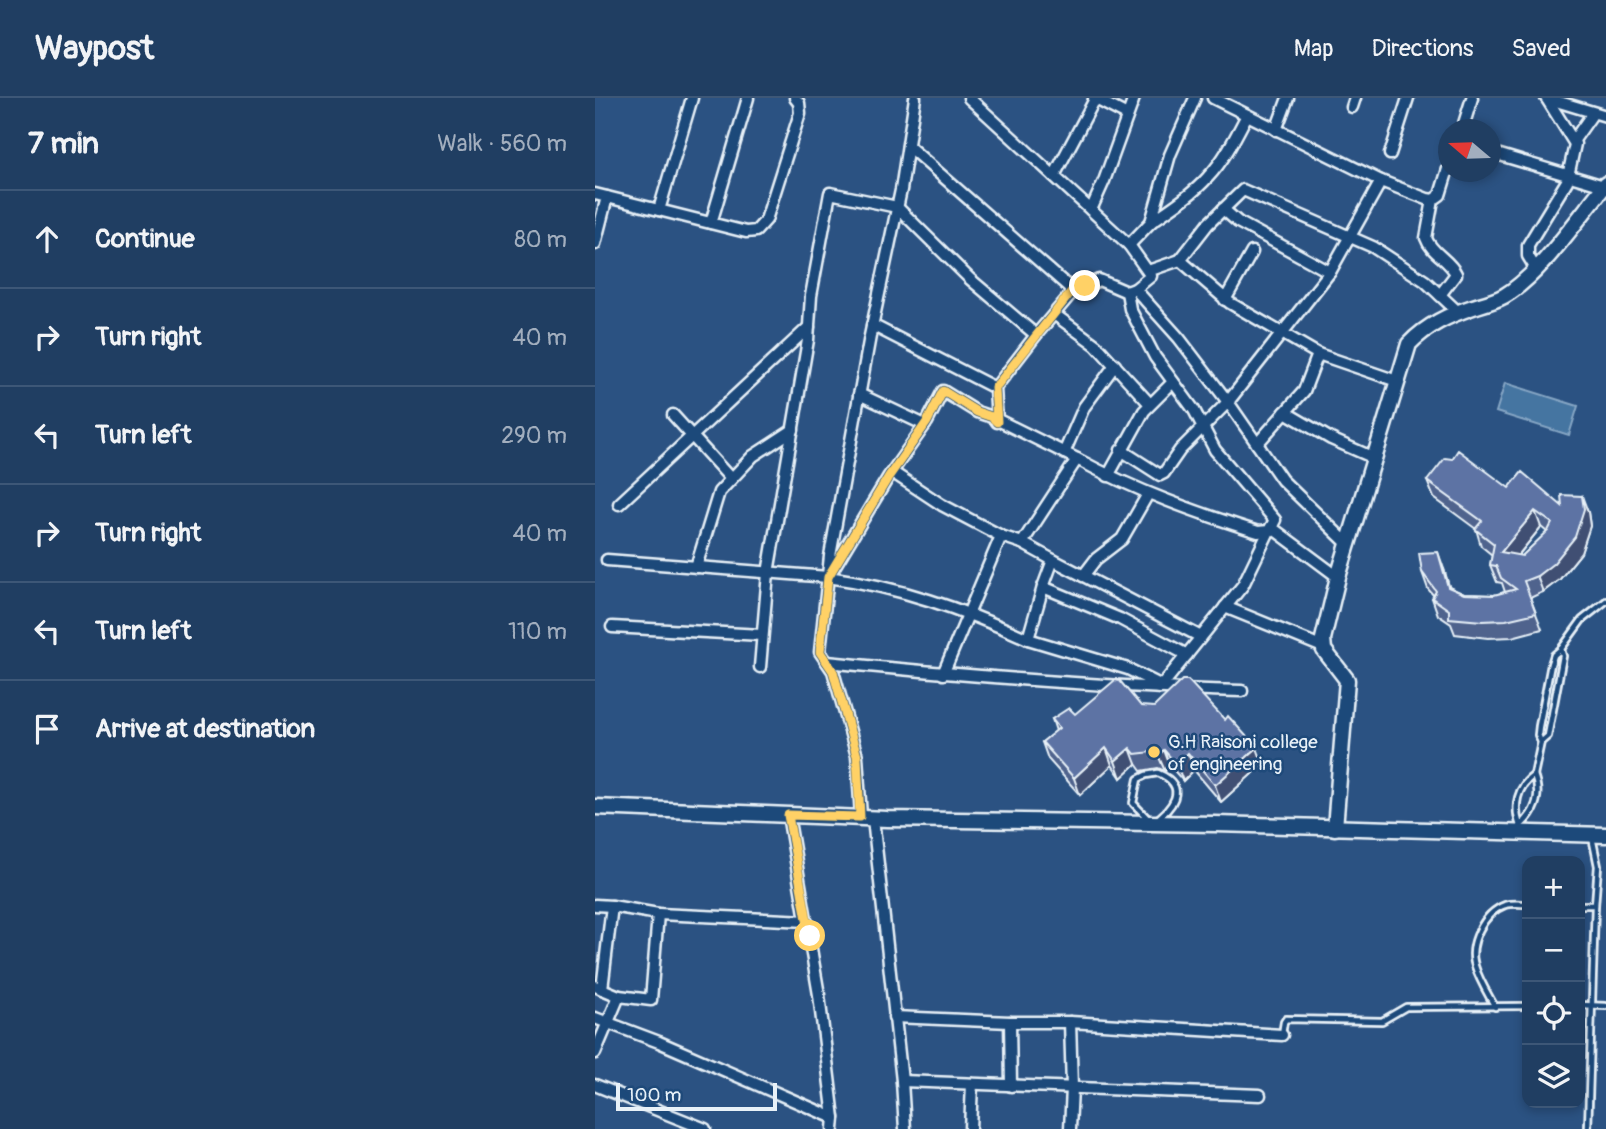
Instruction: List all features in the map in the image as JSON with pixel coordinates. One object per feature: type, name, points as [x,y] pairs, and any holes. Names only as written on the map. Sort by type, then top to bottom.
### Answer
[{"type":"street","points":[[659,210],[692,98]]},
{"type":"street","points":[[711,223],[748,98]]},
{"type":"street","points":[[595,194],[746,232],[756,230],[763,225],[800,113],[799,103],[795,98]]},
{"type":"street","points":[[905,1129],[894,1017],[857,756],[833,671],[820,652],[828,577],[859,394],[897,207],[915,98]]},
{"type":"street","points":[[1054,176],[1095,98],[1127,115]]},
{"type":"street","points":[[1091,210],[1134,98]]},
{"type":"street","points":[[1151,222],[1170,155],[1195,98]]},
{"type":"street","points":[[1213,98],[1381,181],[1433,201]]},
{"type":"street","points":[[1276,130],[1288,98]]},
{"type":"street","points":[[1390,154],[1408,98]]},
{"type":"street","points":[[1465,119],[1472,98]]},
{"type":"street","points":[[1546,98],[1602,114]]},
{"type":"street","points":[[1546,98],[1574,140]]},
{"type":"street","points":[[972,99],[1129,245],[1148,271],[1151,276],[1131,291],[1130,309],[1155,357],[1194,410],[1215,450],[1275,520],[1243,585],[1161,687]]},
{"type":"street","points":[[1536,269],[1528,256],[1528,246],[1569,176],[1574,140],[1602,114]]},
{"type":"street","points":[[1129,245],[1151,222],[1187,197],[1209,176],[1247,115]]},
{"type":"street","points":[[908,146],[1070,288],[1071,292]]},
{"type":"street","points":[[1323,647],[1338,577],[1409,344],[1423,329],[1458,312],[1501,298],[1518,287],[1605,185],[1501,155]]},
{"type":"street","points":[[1121,450],[1162,475],[1180,450],[1228,402],[1330,272],[1381,181]]},
{"type":"street","points":[[1440,295],[1456,274],[1428,244],[1426,238],[1433,201],[1440,195],[1444,182]]},
{"type":"street","points":[[1148,271],[1180,260],[1208,224],[1243,190],[1351,237],[1400,262],[1458,312]]},
{"type":"street","points":[[760,667],[768,573],[809,327],[811,296],[830,193],[897,207],[970,279],[1036,335]]},
{"type":"street","points":[[595,244],[607,197]]},
{"type":"street","points":[[1223,209],[1238,222],[1330,272]]},
{"type":"street","points":[[1225,300],[1252,252]]},
{"type":"street","points":[[1180,260],[1225,300],[1318,354],[1397,381]]},
{"type":"street","points":[[997,422],[995,388],[1071,292],[1099,280],[1131,291],[1179,338],[1293,492],[1348,544]]},
{"type":"street","points":[[1054,314],[1089,338],[1150,404]]},
{"type":"street","points":[[872,325],[995,388]]},
{"type":"street","points":[[619,504],[809,327]]},
{"type":"street","points":[[1257,444],[1306,387],[1318,354]]},
{"type":"street","points":[[1064,453],[1084,407],[1115,365]]},
{"type":"street","points":[[1108,476],[1150,404],[1173,382]]},
{"type":"street","points":[[828,577],[892,472],[925,425],[943,391],[997,422],[1176,506],[1258,532],[1270,529],[1338,577]]},
{"type":"street","points":[[859,394],[925,425]]},
{"type":"street","points":[[1285,412],[1331,439],[1374,458]]},
{"type":"street","points":[[673,415],[731,479]]},
{"type":"street","points":[[696,567],[719,492],[753,456],[793,430]]},
{"type":"street","points":[[1021,543],[1077,459]]},
{"type":"street","points":[[892,472],[952,512],[1021,543],[1201,637]]},
{"type":"street","points":[[1083,576],[1096,559],[1122,539],[1148,494]]},
{"type":"street","points":[[943,674],[1001,536]]},
{"type":"street","points":[[1028,639],[1053,560]]},
{"type":"street","points":[[607,561],[828,577],[869,583],[969,612],[1028,639],[1128,669],[1161,687]]},
{"type":"street","points":[[1043,587],[1120,619],[1187,655]]},
{"type":"street","points":[[1225,607],[1323,647],[1347,680],[1335,828]]},
{"type":"street","points":[[612,626],[762,635]]},
{"type":"street","points":[[827,662],[943,674],[1242,691]]},
{"type":"street","points":[[595,807],[663,812],[867,818],[1335,828],[1519,829],[1599,835]]},
{"type":"street","points":[[788,815],[819,996],[833,1123]]},
{"type":"street","points":[[595,905],[659,914],[807,921]]},
{"type":"street","points":[[612,906],[598,988],[618,996],[651,1000],[659,914]]},
{"type":"street","points":[[595,1053],[618,996]]},
{"type":"street","points":[[894,1017],[1070,1022],[1282,1035]]},
{"type":"street","points":[[595,1018],[659,1042],[833,1123]]},
{"type":"street","points":[[1010,1022],[1011,1086]]},
{"type":"street","points":[[1070,1022],[1070,1129]]},
{"type":"street","points":[[902,1081],[1260,1096]]},
{"type":"street","points":[[970,1129],[972,1084]]},
{"type":"street","points":[[595,1085],[705,1129]]},
{"type":"lane","points":[[1519,829],[1532,816],[1539,787],[1534,775],[1541,742],[1538,735],[1554,655],[1582,620],[1606,601]]},
{"type":"lane","points":[[1541,742],[1548,736],[1563,656],[1560,649]]},
{"type":"lane","points":[[1158,773],[1168,777],[1174,785],[1175,795],[1173,806],[1151,823],[1133,803],[1138,779],[1158,773]]},
{"type":"lane","points":[[1519,829],[1515,812],[1520,792],[1523,783],[1534,775]]},
{"type":"lane","points":[[1588,1129],[1599,835]]},
{"type":"lane","points":[[1495,1007],[1475,967],[1474,943],[1482,926],[1499,908],[1508,904],[1522,904]]},
{"type":"lane","points":[[1585,905],[1595,905]]},
{"type":"lane","points":[[1585,1005],[1606,1006]]},
{"type":"lane","points":[[1282,1035],[1286,1019],[1382,1021],[1406,1007],[1522,1006]]},
{"type":"water","points":[[1505,383],[1578,406],[1569,435],[1496,412]]},
{"type":"building","points":[[1458,450],[1509,488],[1522,472],[1562,506],[1561,495],[1582,496],[1584,509],[1575,537],[1554,563],[1537,576],[1524,581],[1536,613],[1506,620],[1449,618],[1449,610],[1432,598],[1436,591],[1422,572],[1419,553],[1438,552],[1448,587],[1464,594],[1494,595],[1516,589],[1501,578],[1496,566],[1490,565],[1494,544],[1475,529],[1482,521],[1427,481],[1445,458],[1452,459]],"holes":[[[1535,511],[1552,523],[1548,531],[1522,556],[1501,552]]]},
{"type":"building","name":"G.H Raisoni college of engineering","points":[[1115,680],[1120,681],[1141,706],[1154,707],[1182,680],[1188,680],[1225,720],[1228,716],[1257,748],[1215,785],[1188,753],[1177,765],[1164,750],[1158,755],[1152,752],[1135,754],[1130,748],[1115,761],[1106,748],[1074,778],[1042,742],[1059,728],[1052,719],[1069,708],[1075,714]]},
{"type":"place","name":"G.H Raisoni college of engineering","points":[[1154,752]]},
{"type":"route","points":[[810,936],[788,815],[860,817],[857,756],[833,671],[820,652],[828,577],[889,476],[927,422],[943,391],[997,422],[995,388],[1071,292],[1085,286]]}]
